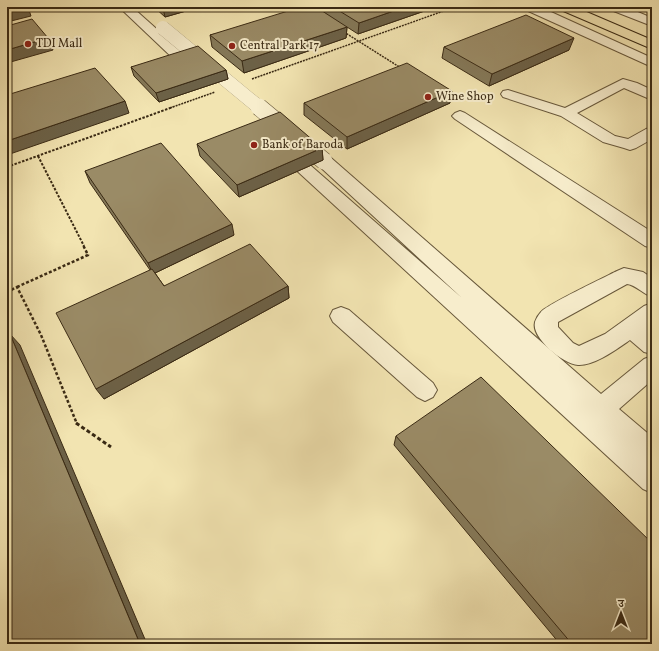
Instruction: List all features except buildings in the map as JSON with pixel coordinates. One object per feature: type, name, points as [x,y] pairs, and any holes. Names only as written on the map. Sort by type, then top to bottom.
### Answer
[{"type":"main road","points":[[565,7],[652,45]]},
{"type":"main road","points":[[588,7],[652,34]]},
{"type":"street","points":[[125,7],[157,29],[314,165],[652,480]]},
{"type":"street","points":[[138,7],[184,60]]},
{"type":"street","points":[[530,7],[652,63]]},
{"type":"street","points":[[615,7],[652,22]]},
{"type":"street","points":[[566,113],[623,83],[652,96]]},
{"type":"street","points":[[211,85],[228,100]]},
{"type":"street","points":[[508,94],[566,113],[609,139],[630,145],[652,132]]},
{"type":"street","points":[[460,116],[652,241]]},
{"type":"street","points":[[314,165],[397,225],[600,410],[652,453]]},
{"type":"street","points":[[652,289],[636,277],[624,276],[550,316],[546,323],[547,331],[573,355],[583,356],[597,350],[652,312]]},
{"type":"street","points":[[340,316],[425,390]]},
{"type":"street","points":[[630,327],[652,345]]},
{"type":"street","points":[[600,410],[652,366]]},
{"type":"path","points":[[338,28],[403,69]]},
{"type":"path","points":[[7,292],[88,255],[38,156]]},
{"type":"path","points":[[17,287],[41,335],[76,423],[111,447]]},
{"type":"place","name":"TDI Mall","points":[[28,44]]},
{"type":"place","name":"Central Park 17","points":[[232,46]]},
{"type":"place","name":"Wine Shop","points":[[428,97]]},
{"type":"place","name":"Bank of Baroda","points":[[254,145]]}]
